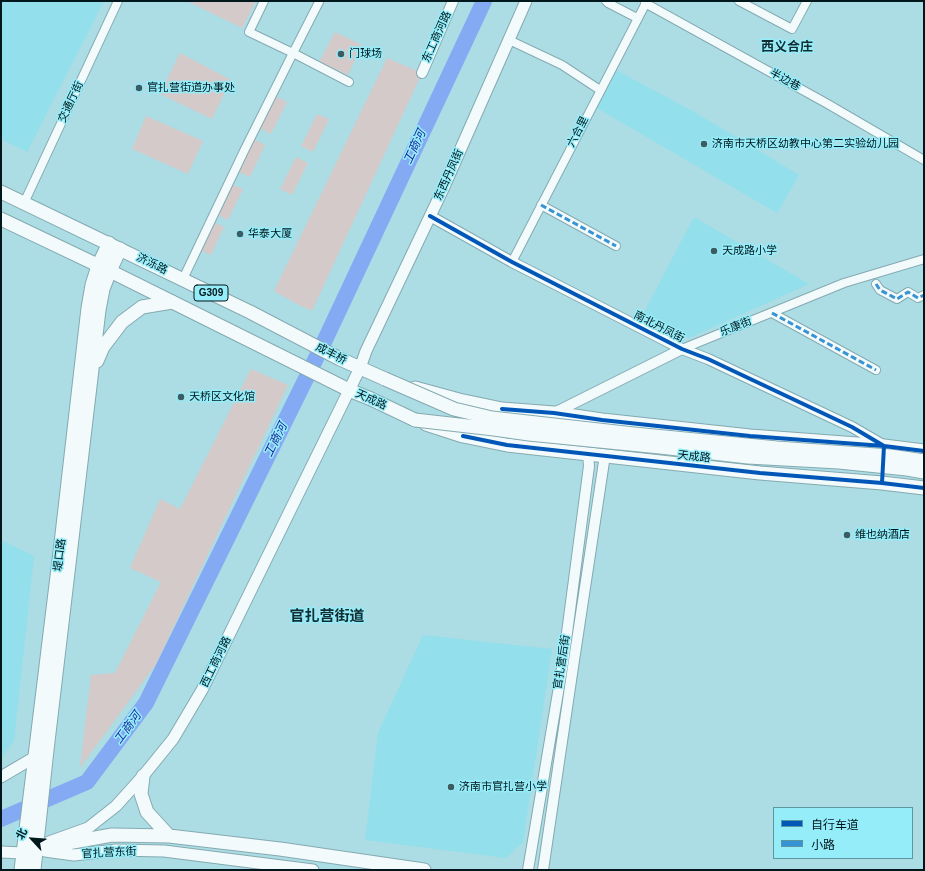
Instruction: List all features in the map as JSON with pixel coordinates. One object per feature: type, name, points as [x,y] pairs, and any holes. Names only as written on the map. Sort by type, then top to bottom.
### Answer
[{"type":"main road","name":"东西丹凤街","points":[[349,390],[443,189],[526,1]]},
{"type":"main road","name":"济泺路","points":[[1,192],[250,312],[301,339]]},
{"type":"main road","name":"G309","points":[[1,219],[104,268],[349,390]]},
{"type":"main road","name":"堤口路","points":[[21,870],[18,853],[25,834],[35,757],[88,308],[92,285],[104,268],[114,246]]},
{"type":"main road","name":"堤口路","points":[[34,870],[42,848],[39,831],[47,750],[91,374],[103,289],[104,268]]},
{"type":"main road","points":[[91,374],[103,347],[122,322],[142,307],[172,302]]},
{"type":"main road","name":"成丰桥","points":[[301,339],[360,368]]},
{"type":"main road","name":"天成路","points":[[360,368],[454,409],[492,418],[792,450],[890,456],[924,461]]},
{"type":"main road","name":"天成路","points":[[385,379],[459,400],[502,409],[554,413],[602,420],[750,436],[884,446],[924,451]]},
{"type":"main road","name":"天成路","points":[[349,390],[415,420],[463,436],[507,445],[760,473],[924,488]]},
{"type":"main road","name":"西工商河路","points":[[1,852],[18,853],[42,848],[88,828],[116,806],[173,739],[202,690],[349,390]]},
{"type":"main road","name":"天成路","points":[[415,420],[529,434],[748,457],[839,462],[924,472]]},
{"type":"main road","points":[[1,777],[47,750]]},
{"type":"main road","points":[[143,776],[142,794],[147,812],[169,836]]},
{"type":"main road","name":"官扎营东街","points":[[42,848],[112,835],[169,836],[280,849],[424,870]]},
{"type":"main road","name":"官扎营东街","points":[[42,848],[74,855],[116,850],[164,851],[313,870]]},
{"type":"street","name":"交通厅街","points":[[24,203],[118,1]]},
{"type":"street","points":[[264,1],[249,32],[349,82]]},
{"type":"street","name":"东工商河路","points":[[422,74],[453,1]]},
{"type":"street","points":[[606,1],[637,18]]},
{"type":"street","points":[[739,1],[792,29],[807,1]]},
{"type":"street","points":[[183,280],[244,151],[319,2]]},
{"type":"street","name":"六合里","points":[[512,262],[646,2]]},
{"type":"street","name":"半边巷","points":[[646,2],[924,160]]},
{"type":"street","points":[[509,40],[562,65],[600,90]]},
{"type":"street","points":[[541,205],[616,246]]},
{"type":"street","name":"南北丹凤街","points":[[430,216],[512,262],[682,349],[708,359],[852,427],[884,446]]},
{"type":"street","name":"乐康街","points":[[554,413],[682,349],[844,283],[924,259]]},
{"type":"street","points":[[876,284],[880,290],[897,299],[908,292],[918,298],[924,295]]},
{"type":"street","points":[[772,313],[876,370]]},
{"type":"street","name":"官扎营后街","points":[[528,870],[563,663],[589,466],[588,454]]},
{"type":"street","name":"官扎营后街","points":[[543,870],[605,456]]},
{"type":"shaded area","points":[[1,1],[104,1],[27,152],[1,139]]},
{"type":"shaded area","points":[[187,1],[256,1],[242,28]]},
{"type":"shaded area","name":"门球场","points":[[335,32],[362,45],[348,75],[319,62]]},
{"type":"shaded area","points":[[180,53],[231,80],[212,119],[160,94]]},
{"type":"shaded area","points":[[387,58],[422,73],[312,311],[274,291]]},
{"type":"shaded area","name":"济南市天桥区幼教中心第二实验幼儿园","points":[[616,70],[696,113],[799,175],[777,213],[597,108]]},
{"type":"shaded area","points":[[275,96],[287,102],[271,134],[260,128]]},
{"type":"shaded area","points":[[317,114],[329,119],[313,152],[301,146]]},
{"type":"shaded area","points":[[146,116],[203,141],[188,174],[132,149]]},
{"type":"shaded area","points":[[254,139],[265,145],[250,177],[238,172]]},
{"type":"shaded area","points":[[296,157],[308,163],[292,195],[280,189]]},
{"type":"shaded area","points":[[233,185],[243,189],[228,220],[218,215]]},
{"type":"shaded area","name":"天成路小学","points":[[694,217],[809,284],[689,338],[643,314]]},
{"type":"shaded area","points":[[215,223],[224,227],[211,255],[202,251]]},
{"type":"shaded area","points":[[251,369],[288,385],[156,664],[80,768],[91,675],[115,673],[161,582],[130,568],[160,499],[180,509]]},
{"type":"shaded area","points":[[1,540],[34,556],[14,741],[1,758]]},
{"type":"shaded area","name":"济南市官扎营小学","points":[[423,635],[552,649],[523,842],[506,858],[365,840],[378,733]]},
{"type":"waterway","name":"工商河","points":[[1,819],[87,782],[146,703],[325,340],[484,1]]},
{"type":"marked path","points":[[541,205],[616,246]]},
{"type":"marked path","points":[[876,284],[880,290],[897,299],[908,292],[918,298],[924,295]]},
{"type":"marked path","points":[[772,313],[876,370]]},
{"type":"cycle path","points":[[430,216],[512,262],[682,349],[708,359],[852,427],[884,446],[882,483]]},
{"type":"cycle path","points":[[502,409],[554,413],[602,420],[750,436],[884,446],[924,451]]},
{"type":"cycle path","points":[[463,436],[507,445],[760,473],[924,488]]},
{"type":"place","name":"门球场","points":[[341,54]]},
{"type":"place","name":"官扎营街道办事处","points":[[139,88]]},
{"type":"place","name":"济南市天桥区幼教中心第二实验幼儿园","points":[[704,144]]},
{"type":"place","name":"华泰大厦","points":[[240,234]]},
{"type":"place","name":"天成路小学","points":[[714,251]]},
{"type":"place","name":"天桥区文化馆","points":[[181,397]]},
{"type":"place","name":"维也纳酒店","points":[[847,535]]},
{"type":"place","name":"济南市官扎营小学","points":[[451,787]]},
{"type":"district","name":"西义合庄","points":[[787,47]]},
{"type":"district","name":"官扎营街道","points":[[327,617]]}]
